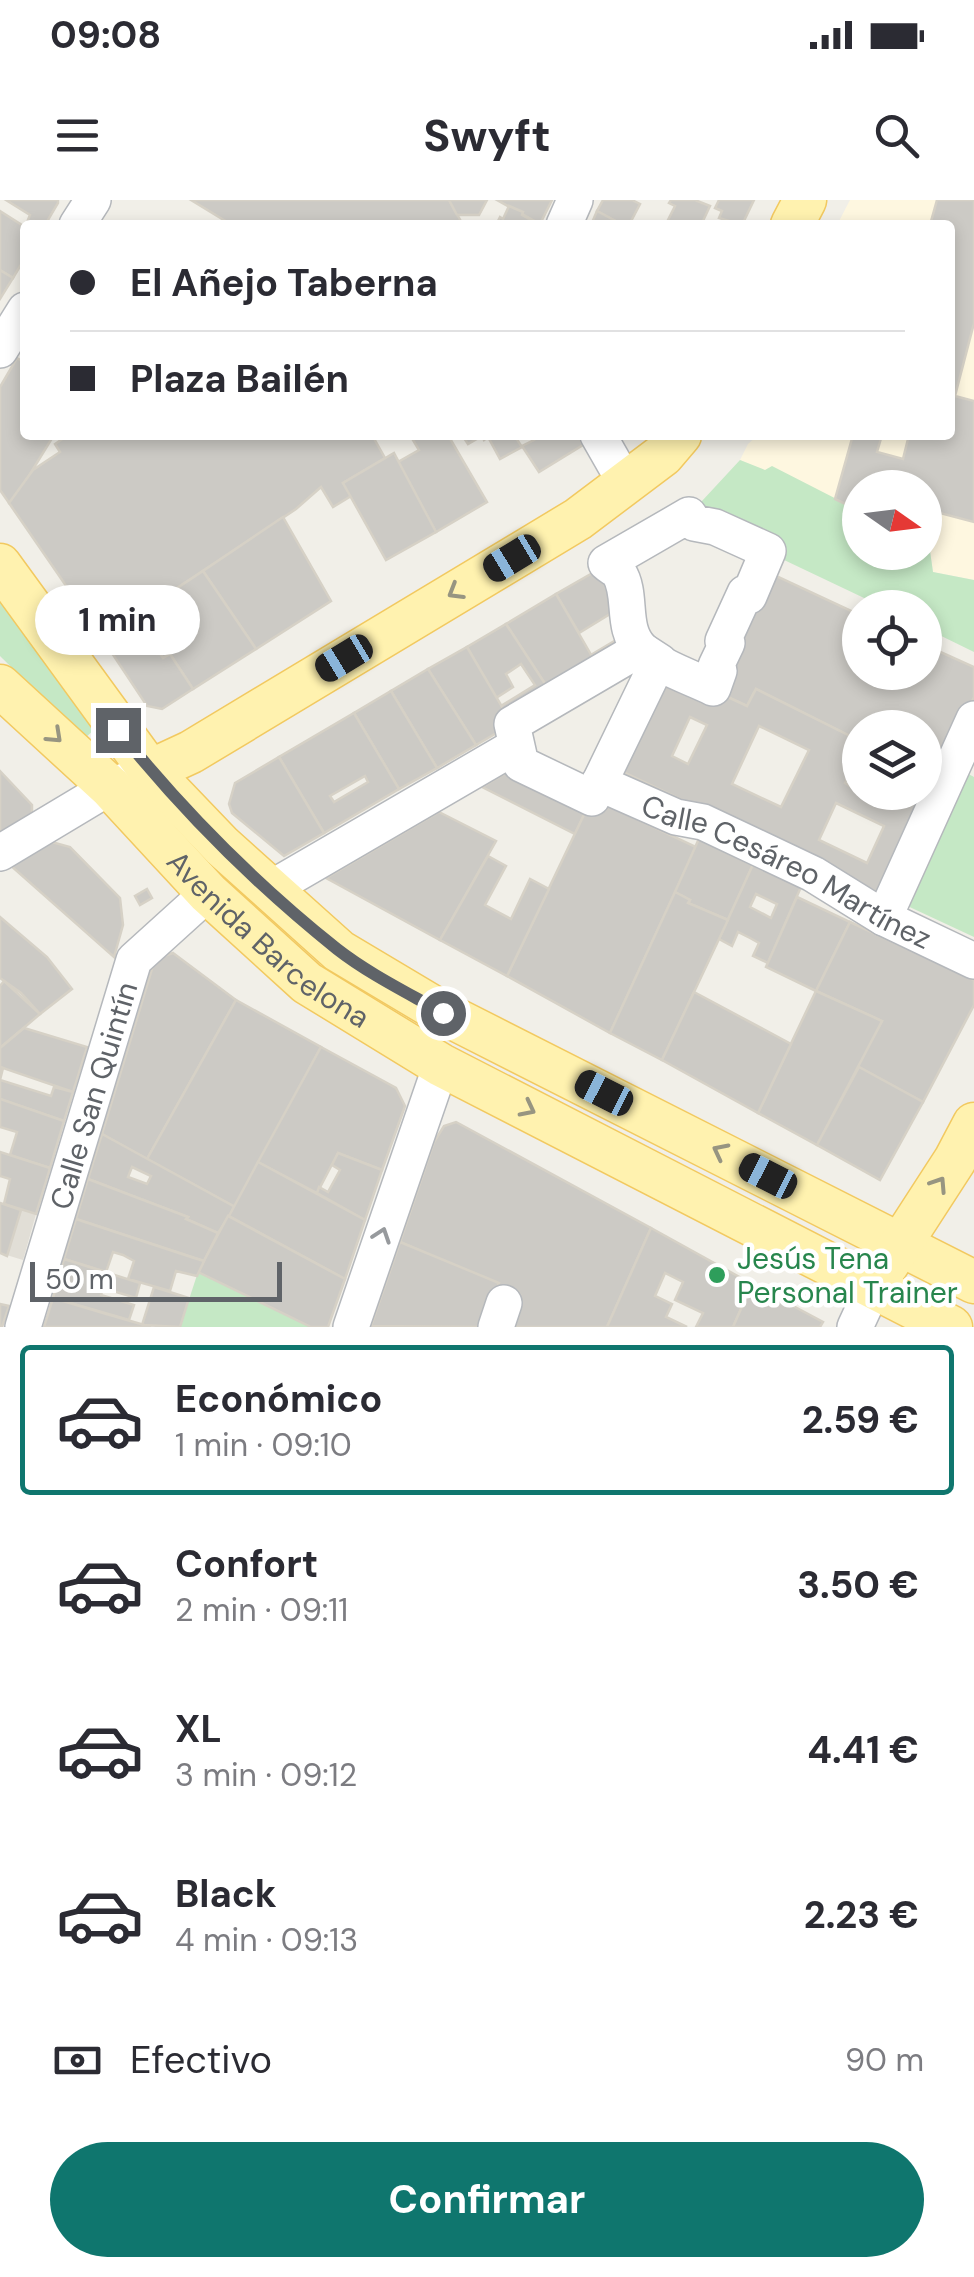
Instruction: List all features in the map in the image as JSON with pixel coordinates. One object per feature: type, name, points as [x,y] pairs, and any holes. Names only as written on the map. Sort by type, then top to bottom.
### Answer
[{"type":"main road","points":[[150,770],[191,752],[578,518],[626,484],[676,440]]},
{"type":"main road","name":"Avenida Barcelona","points":[[0,565],[150,770],[222,846],[339,951],[443,1013],[974,1282]]},
{"type":"main road","name":"Avenida Barcelona","points":[[0,686],[110,788],[208,893],[306,983],[441,1064],[951,1327]]},
{"type":"main road","points":[[874,1286],[974,1124]]},
{"type":"street","points":[[0,350],[20,318]]},
{"type":"street","points":[[601,440],[626,484]]},
{"type":"street","points":[[650,656],[512,724],[521,764],[592,798],[657,664],[650,656],[630,630],[627,591],[619,573],[606,563],[689,516],[694,522],[715,526],[768,552],[723,641],[727,643],[716,666],[720,672],[712,688],[650,656]]},
{"type":"street","points":[[884,918],[965,762],[974,719]]},
{"type":"street","points":[[270,889],[516,746]]},
{"type":"street","points":[[0,853],[110,788],[150,770]]},
{"type":"street","name":"Calle Cesáreo Martínez","points":[[599,783],[676,817],[703,822],[813,874],[884,918],[974,960]]},
{"type":"street","name":"Calle San Quintín","points":[[23,1327],[134,960],[208,893]]},
{"type":"street","points":[[350,1327],[441,1064]]},
{"type":"street","points":[[855,1327],[874,1286]]},
{"type":"shaded area","points":[[850,200],[974,200],[974,580],[933,572],[942,570],[942,470],[842,470],[842,503],[740,460],[752,440],[955,440],[955,220],[840,220]]},
{"type":"shaded area","points":[[0,1203],[36,1214],[23,1260],[0,1253]]},
{"type":"green space","points":[[740,460],[765,470],[772,466],[842,502],[842,570],[933,570],[974,580],[974,652],[942,636],[942,590],[847,590],[689,515]]},
{"type":"green space","points":[[0,598],[96,728],[84,739],[0,656]]},
{"type":"green space","points":[[963,771],[974,777],[974,937],[901,903]]},
{"type":"green space","points":[[198,1272],[311,1327],[180,1327]]},
{"type":"building","points":[[6,200],[58,200],[48,220],[28,220],[30,215]]},
{"type":"building","points":[[191,200],[449,200],[460,220],[224,220]]},
{"type":"building","points":[[449,200],[487,200],[479,215],[457,215]]},
{"type":"building","points":[[497,200],[552,200],[542,220],[533,220]]},
{"type":"building","points":[[603,200],[632,200],[640,204],[632,220],[614,220],[597,211]]},
{"type":"building","points":[[695,200],[710,206],[703,220],[668,220],[675,206],[669,203]]},
{"type":"building","points":[[719,200],[754,200],[744,220],[719,218],[722,211],[715,208]]},
{"type":"building","points":[[937,200],[974,200],[974,323],[955,396],[955,220],[931,220]]},
{"type":"building","points":[[509,206],[531,220],[498,220]]},
{"type":"building","points":[[0,211],[20,224],[20,266],[13,278],[0,270]]},
{"type":"building","points":[[597,211],[614,220],[593,220]]},
{"type":"building","points":[[0,270],[13,278],[0,299]]},
{"type":"building","points":[[17,358],[20,360],[20,440],[51,440],[9,503],[0,490],[0,387]]},
{"type":"building","points":[[955,396],[974,401],[974,522],[942,514],[942,470],[843,470],[852,440],[881,440],[877,452],[903,459],[908,440],[955,440]]},
{"type":"building","points":[[61,440],[375,440],[385,458],[343,483],[351,496],[333,507],[321,487],[296,509],[102,638],[9,503],[33,470],[60,452],[55,444]]},
{"type":"building","points":[[413,440],[451,440],[487,502],[436,532],[398,462],[419,450]]},
{"type":"building","points":[[490,440],[517,440],[522,447],[500,459]]},
{"type":"building","points":[[534,440],[580,440],[583,445],[539,472],[522,446]]},
{"type":"building","points":[[394,453],[436,532],[386,560],[343,483]]},
{"type":"building","points":[[842,474],[842,502],[835,499]]},
{"type":"building","points":[[283,517],[331,601],[256,649],[203,571]]},
{"type":"building","points":[[603,567],[640,649],[601,672],[591,655],[616,640],[615,611],[579,633],[556,594]]},
{"type":"building","points":[[761,569],[842,607],[842,690],[942,690],[942,653],[974,667],[974,697],[942,767],[942,710],[842,710],[842,732],[756,689],[747,706],[714,691]]},
{"type":"building","points":[[203,571],[256,649],[193,689],[170,654],[163,658],[135,616]]},
{"type":"building","points":[[556,594],[601,672],[555,699],[506,624]]},
{"type":"building","points":[[135,616],[163,658],[170,654],[193,689],[162,709],[147,706],[102,638]]},
{"type":"building","points":[[506,624],[555,699],[512,724],[501,706],[535,685],[521,664],[506,674],[513,687],[496,698],[467,647]]},
{"type":"building","points":[[467,647],[512,724],[476,745],[428,669]]},
{"type":"building","points":[[657,664],[747,706],[756,689],[842,732],[842,806],[836,803],[819,840],[867,863],[884,826],[851,810],[922,810],[883,895],[608,765]],"holes":[[[690,717],[707,725],[688,764],[672,756]],[[759,726],[809,750],[781,807],[732,784]]]},
{"type":"building","points":[[428,669],[476,745],[437,768],[391,691]]},
{"type":"building","points":[[391,691],[437,768],[399,789],[354,713]]},
{"type":"building","points":[[354,713],[399,789],[324,833],[279,757]],"holes":[[[365,776],[368,782],[334,802],[330,796]]]},
{"type":"building","points":[[279,757],[324,833],[284,856],[232,813],[229,804],[235,783]]},
{"type":"building","points":[[521,764],[592,798],[575,834],[482,787]]},
{"type":"building","points":[[0,771],[32,805],[32,813],[0,834]]},
{"type":"building","points":[[592,798],[696,847],[610,1033],[507,976]]},
{"type":"building","points":[[439,812],[496,841],[440,940],[326,878]]},
{"type":"building","points":[[702,832],[756,858],[728,920],[688,903],[690,900],[675,892]]},
{"type":"building","points":[[48,841],[70,847],[120,898],[123,925],[114,957],[10,865]]},
{"type":"building","points":[[488,856],[506,866],[485,905],[511,919],[530,879],[549,889],[507,976],[440,940]]},
{"type":"building","points":[[756,858],[804,880],[768,963],[753,956],[759,943],[738,932],[732,946],[719,939]],"holes":[[[756,894],[777,904],[771,918],[750,907]]]},
{"type":"building","points":[[147,889],[152,898],[140,905],[135,896]]},
{"type":"building","points":[[675,892],[690,900],[688,903],[728,920],[662,1060],[610,1033]]},
{"type":"building","points":[[797,897],[850,922],[816,991],[766,967]]},
{"type":"building","points":[[0,917],[47,957],[72,989],[40,1014],[0,978]]},
{"type":"building","points":[[850,922],[974,980],[974,1005],[923,1102],[857,1066],[882,1021],[816,991]]},
{"type":"building","points":[[173,953],[236,1000],[147,1159],[102,1134],[155,959]]},
{"type":"building","points":[[4,981],[40,1014],[0,1048],[0,986]]},
{"type":"building","points":[[816,991],[882,1021],[817,1145],[758,1113]]},
{"type":"building","points":[[694,992],[791,1044],[758,1113],[662,1060]]},
{"type":"building","points":[[236,1000],[321,1047],[235,1207],[147,1159]]},
{"type":"building","points":[[24,1028],[87,1047],[73,1092],[0,1067],[0,1048]]},
{"type":"building","points":[[321,1047],[396,1088],[405,1106],[382,1170],[338,1153],[317,1193],[258,1162]]},
{"type":"building","points":[[859,1067],[923,1102],[880,1180],[817,1145]]},
{"type":"building","points":[[0,1080],[51,1096],[54,1087],[73,1092],[64,1121],[0,1099]]},
{"type":"building","points":[[0,1099],[64,1121],[50,1168],[10,1155],[17,1132],[0,1127]]},
{"type":"building","points":[[456,1122],[651,1228],[607,1327],[508,1327],[520,1295],[400,1242],[434,1142],[444,1126]]},
{"type":"building","points":[[102,1134],[235,1207],[218,1233],[188,1217],[88,1179]],"holes":[[[132,1167],[151,1176],[147,1184],[128,1177]]]},
{"type":"building","points":[[0,1152],[50,1168],[36,1214],[4,1204],[10,1179],[0,1176]]},
{"type":"building","points":[[338,1153],[382,1170],[365,1220],[317,1193],[319,1187],[328,1192],[340,1170],[332,1165]]},
{"type":"building","points":[[258,1162],[365,1220],[345,1279],[229,1216]]},
{"type":"building","points":[[88,1179],[188,1217],[218,1233],[204,1261],[76,1219]]},
{"type":"building","points":[[0,1203],[21,1210],[7,1256],[0,1253]]},
{"type":"building","points":[[228,1216],[345,1279],[328,1327],[311,1327],[198,1272]]},
{"type":"building","points":[[76,1219],[204,1261],[197,1276],[176,1271],[170,1291],[128,1279],[134,1261],[123,1255],[113,1252],[106,1272],[64,1259]]},
{"type":"building","points":[[651,1228],[752,1284],[733,1327],[696,1327],[703,1313],[675,1300],[683,1282],[665,1273],[655,1296],[672,1304],[666,1317],[687,1327],[607,1327]]},
{"type":"building","points":[[400,1242],[499,1283],[485,1327],[371,1326]]},
{"type":"building","points":[[64,1259],[140,1283],[136,1298],[103,1288],[101,1295],[134,1305],[129,1320],[53,1298]]},
{"type":"building","points":[[752,1284],[823,1322],[820,1327],[733,1327]]},
{"type":"building","points":[[154,1287],[189,1298],[180,1327],[142,1325]]},
{"type":"building","points":[[53,1298],[103,1313],[151,1327],[44,1327]]},
{"type":"building","points":[[0,1304],[9,1306],[2,1327],[0,1327]]},
{"type":"place","name":"Jesús Tena Personal Trainer","points":[[717,1275]]},
{"type":"route","points":[[118,730],[222,846],[339,951],[443,1013]]}]
